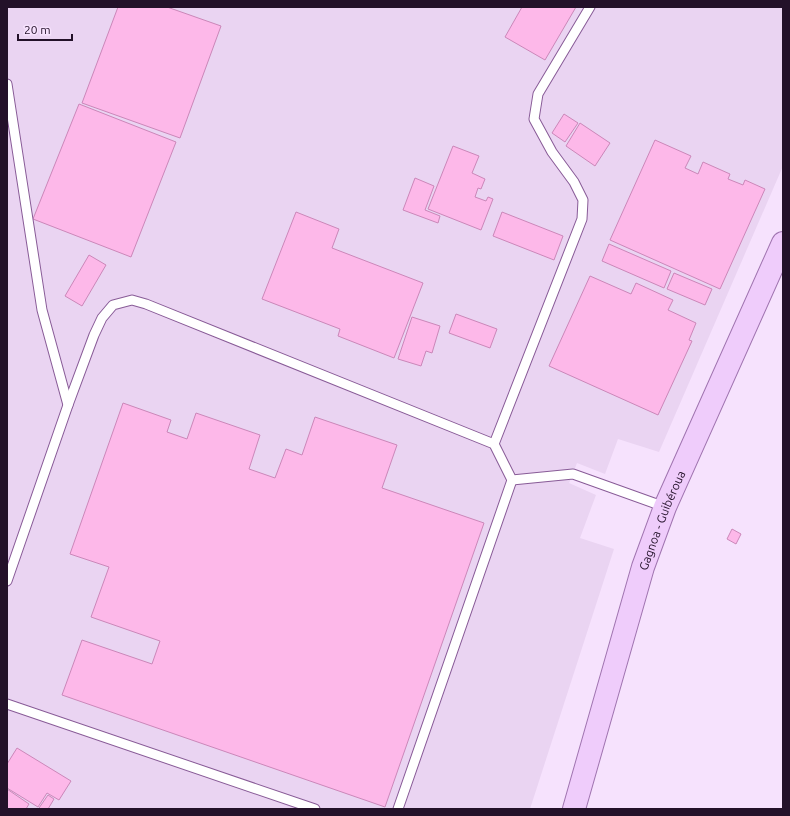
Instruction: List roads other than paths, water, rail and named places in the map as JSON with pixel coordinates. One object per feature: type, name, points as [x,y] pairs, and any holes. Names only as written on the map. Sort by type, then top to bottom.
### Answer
[{"type":"main road","name":"Gagnoa - Guibéroua","points":[[574,809],[643,567],[665,507],[783,243]]},
{"type":"lane","points":[[494,444],[582,219],[583,200],[574,182],[552,152],[534,120],[538,94],[590,7]]},
{"type":"lane","points":[[7,84],[42,310],[68,405]]},
{"type":"lane","points":[[7,581],[94,335],[102,318],[113,305],[132,300],[154,307],[494,444],[512,480],[398,809]]},
{"type":"lane","points":[[512,480],[573,474],[665,507]]},
{"type":"lane","points":[[7,704],[315,809]]}]
